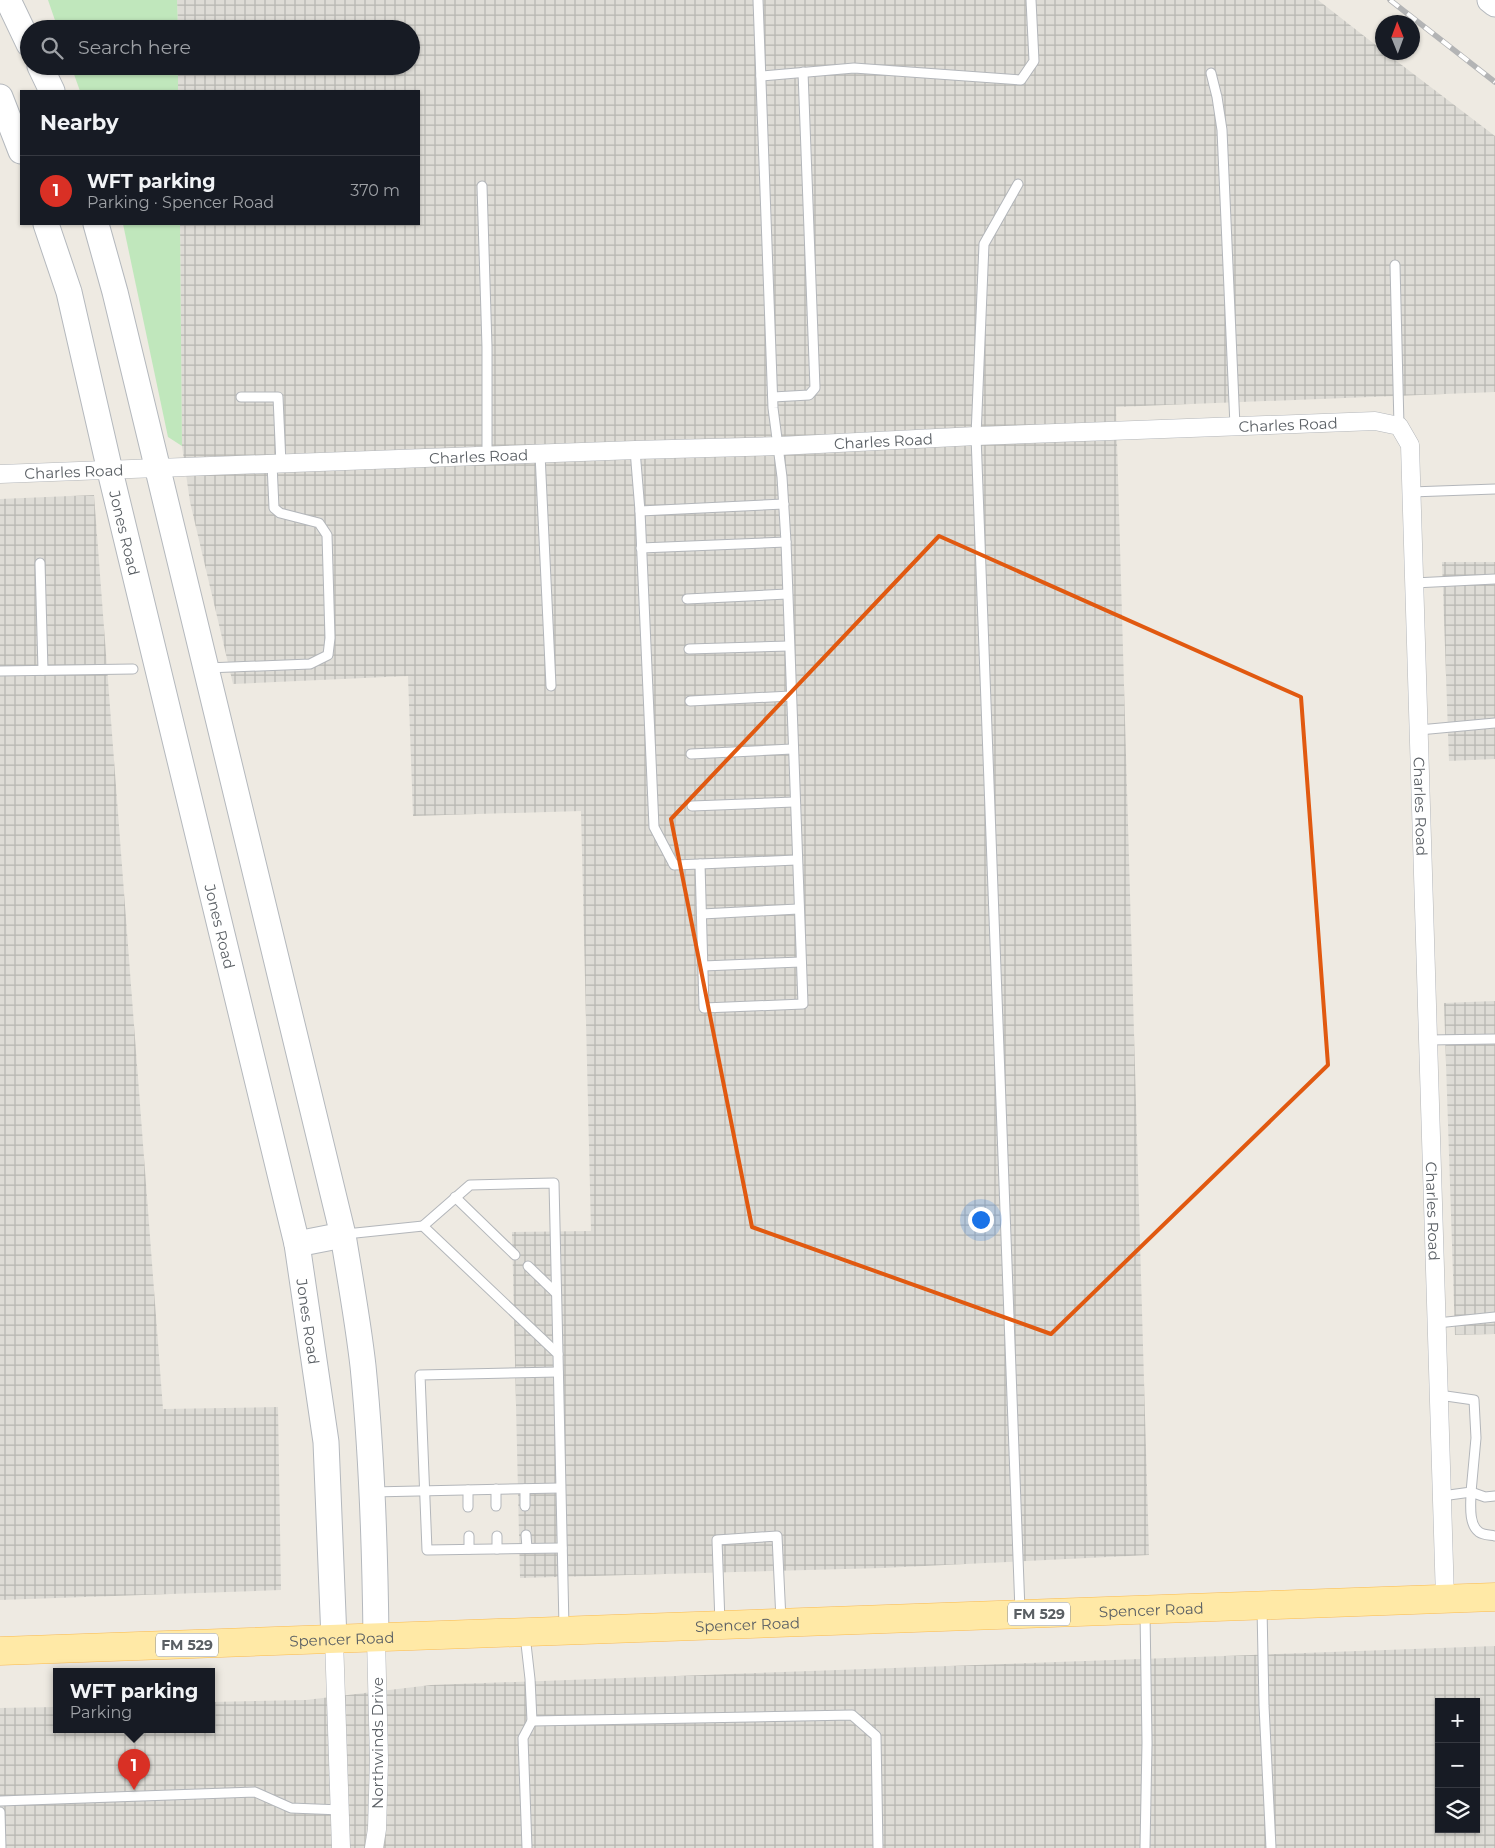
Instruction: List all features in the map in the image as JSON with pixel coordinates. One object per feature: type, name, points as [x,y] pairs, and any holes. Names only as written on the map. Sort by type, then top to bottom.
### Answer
[{"type":"main road","points":[[8,0],[20,25]]},
{"type":"main road","points":[[1490,0],[1495,4]]},
{"type":"main road","points":[[44,75],[52,90]]},
{"type":"main road","points":[[0,97],[20,148]]},
{"type":"main road","name":"Jones Road","points":[[46,225],[69,292],[110,471],[297,1244],[326,1442],[334,1639]]},
{"type":"main road","points":[[96,225],[115,292],[343,1235],[363,1364],[372,1492],[376,1638]]},
{"type":"main road","points":[[297,1244],[343,1235]]},
{"type":"main road","name":"Spencer Road","points":[[0,1651],[1495,1597]]},
{"type":"street","name":"Charles Road","points":[[0,474],[779,446],[976,436],[1375,421],[1400,426],[1410,445],[1445,1599]]},
{"type":"street","name":"Northwinds Drive","points":[[374,1848],[377,1829],[379,1760],[376,1638]]},
{"type":"street","points":[[334,1639],[341,1848]]},
{"type":"lane","points":[[700,864],[704,1008],[803,1004],[796,860],[786,542],[779,446],[773,397],[758,0]]},
{"type":"lane","points":[[761,76],[854,68],[1021,80],[1034,61],[1031,0]]},
{"type":"lane","points":[[773,397],[809,396],[815,388],[803,72]]},
{"type":"lane","points":[[1211,73],[1218,97],[1222,130],[1235,426]]},
{"type":"lane","points":[[1018,184],[984,244],[976,436],[1020,1614]]},
{"type":"lane","points":[[482,186],[487,347],[487,456]]},
{"type":"lane","points":[[1395,265],[1400,426]]},
{"type":"lane","points":[[205,668],[310,664],[328,655],[330,638],[327,535],[319,523],[280,513],[274,508],[278,397],[241,398]]},
{"type":"lane","points":[[635,450],[640,511],[654,827],[674,865],[796,860]]},
{"type":"lane","points":[[540,454],[551,686]]},
{"type":"lane","points":[[1411,492],[1495,489]]},
{"type":"lane","points":[[640,511],[784,504]]},
{"type":"lane","points":[[641,548],[786,542]]},
{"type":"lane","points":[[40,563],[43,670]]},
{"type":"lane","points":[[1414,583],[1495,579]]},
{"type":"lane","points":[[687,599],[787,594]]},
{"type":"lane","points":[[689,649],[789,646]]},
{"type":"lane","points":[[0,671],[134,669]]},
{"type":"lane","points":[[690,701],[791,696]]},
{"type":"lane","points":[[1419,730],[1495,723]]},
{"type":"lane","points":[[691,754],[792,749]]},
{"type":"lane","points":[[692,806],[794,802]]},
{"type":"lane","points":[[702,914],[798,909]]},
{"type":"lane","points":[[703,966],[801,962]]},
{"type":"lane","points":[[1428,1040],[1495,1039]]},
{"type":"lane","points":[[343,1235],[423,1226],[470,1185],[554,1183],[564,1631]]},
{"type":"lane","points":[[455,1197],[516,1255]]},
{"type":"lane","points":[[423,1226],[558,1354]]},
{"type":"lane","points":[[528,1266],[556,1293]]},
{"type":"lane","points":[[1437,1323],[1495,1317]]},
{"type":"lane","points":[[558,1372],[420,1375],[427,1550],[562,1548]]},
{"type":"lane","points":[[1439,1395],[1474,1400],[1476,1438],[1471,1509],[1474,1525],[1479,1532],[1495,1536]]},
{"type":"lane","points":[[372,1492],[560,1488]]},
{"type":"lane","points":[[496,1489],[496,1506]]},
{"type":"lane","points":[[525,1489],[525,1506]]},
{"type":"lane","points":[[468,1490],[468,1507]]},
{"type":"lane","points":[[1442,1496],[1471,1492],[1485,1497],[1495,1496]]},
{"type":"lane","points":[[526,1535],[527,1548]]},
{"type":"lane","points":[[469,1536],[469,1549]]},
{"type":"lane","points":[[497,1536],[497,1549]]},
{"type":"lane","points":[[721,1625],[717,1540],[777,1536],[781,1623]]},
{"type":"lane","points":[[1262,1606],[1264,1706],[1271,1848]]},
{"type":"lane","points":[[1144,1610],[1147,1743],[1145,1848]]},
{"type":"lane","points":[[524,1632],[532,1721],[523,1738],[527,1848]]},
{"type":"lane","points":[[532,1721],[852,1715],[876,1736],[878,1848]]},
{"type":"lane","points":[[0,1801],[255,1792],[291,1808],[341,1810]]},
{"type":"lane","points":[[0,1812],[1,1848]]},
{"type":"highlighted area","points":[[939,536],[1301,697],[1328,1065],[1051,1334],[752,1227],[671,819]]},
{"type":"shaded area","points":[[177,0],[1318,0],[1375,45],[1375,60],[1395,60],[1495,136],[1495,392],[1116,407],[1149,1555],[882,1568],[520,1578],[512,1232],[591,1231],[581,811],[413,816],[408,676],[233,684],[190,502],[182,446],[180,225],[420,225],[420,90],[178,90],[178,75],[420,75],[420,20],[178,20]]},
{"type":"shaded area","points":[[94,495],[163,1409],[278,1407],[281,1590],[0,1600],[0,499]]},
{"type":"shaded area","points":[[1442,562],[1495,562],[1495,759],[1449,761]]},
{"type":"shaded area","points":[[1495,1001],[1495,1334],[1455,1335],[1444,1003]]},
{"type":"shaded area","points":[[1495,1646],[1495,1848],[0,1848],[0,1708],[53,1707],[53,1733],[215,1733],[215,1702],[306,1700],[431,1685]]},
{"type":"green space","points":[[48,0],[177,0],[178,20],[55,20]]},
{"type":"green space","points":[[74,75],[178,75],[178,90],[80,90]]},
{"type":"green space","points":[[123,225],[180,225],[182,446],[168,437]]},
{"type":"railway","points":[[1390,0],[1495,82]]},
{"type":"place","name":"WFT parking","points":[[134,1790]]}]
